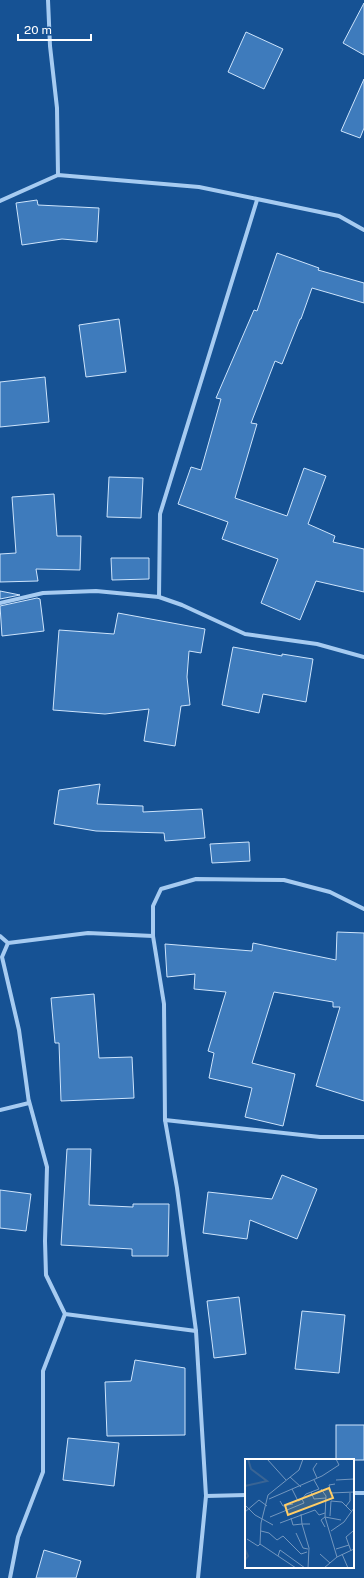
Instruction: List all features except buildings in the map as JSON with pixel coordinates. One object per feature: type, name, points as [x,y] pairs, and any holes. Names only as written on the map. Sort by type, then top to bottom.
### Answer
[{"type":"street","points":[[48,0],[50,46],[57,108],[58,175]]},
{"type":"street","points":[[0,201],[58,175],[199,187],[339,216],[364,230]]},
{"type":"street","points":[[159,598],[160,514],[258,200]]},
{"type":"street","points":[[0,603],[43,593],[96,591],[159,598],[182,605],[246,634],[317,644],[364,657]]},
{"type":"street","points":[[198,1578],[206,1496],[196,1331],[177,1188],[166,1120],[164,1004],[153,936],[153,906],[161,889],[196,879],[284,880],[330,892],[364,909]]},
{"type":"street","points":[[0,936],[8,943],[88,933],[153,936]]},
{"type":"street","points":[[8,943],[2,957],[19,1030],[29,1103],[47,1167],[45,1241],[46,1275],[65,1314],[43,1371],[43,1472],[18,1537],[10,1578]]},
{"type":"street","points":[[0,1110],[29,1103]]},
{"type":"street","points":[[166,1120],[320,1137],[364,1137]]},
{"type":"street","points":[[65,1314],[196,1331]]},
{"type":"street","points":[[206,1496],[245,1495]]}]
